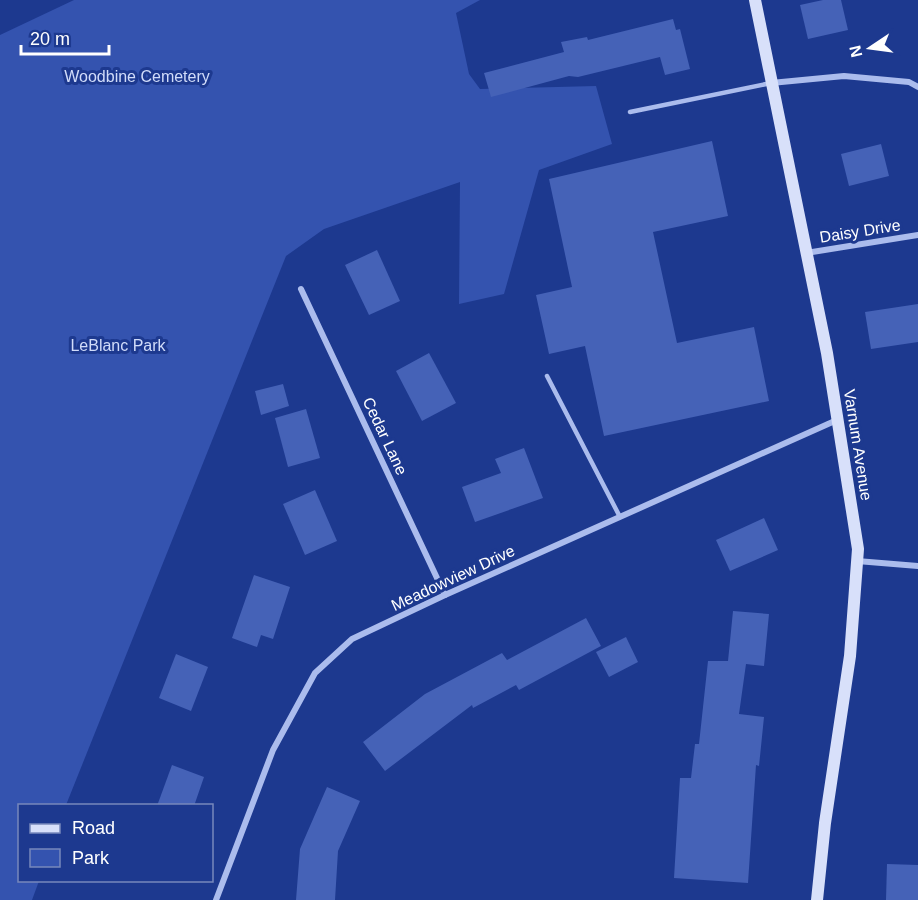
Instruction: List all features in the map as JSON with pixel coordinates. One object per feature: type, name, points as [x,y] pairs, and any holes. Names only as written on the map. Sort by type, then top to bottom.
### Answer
[{"type":"main road","name":"Varnum Avenue","points":[[755,0],[827,352],[858,549],[850,656],[825,823],[818,900]]},
{"type":"street","points":[[771,83],[844,76],[909,82],[918,87]]},
{"type":"street","name":"Daisy Drive","points":[[806,253],[918,236]]},
{"type":"street","name":"Cedar Lane","points":[[301,289],[445,595]]},
{"type":"street","name":"Meadowview Drive","points":[[216,900],[273,750],[315,674],[352,639],[445,595],[837,420]]},
{"type":"street","points":[[857,561],[918,566]]},
{"type":"lane","points":[[630,112],[771,83]]},
{"type":"lane","points":[[547,376],[620,517]]},
{"type":"green space","points":[[74,0],[480,0],[456,13],[469,74],[480,89],[596,86],[612,144],[539,170],[504,294],[459,304],[460,182],[324,229],[286,256],[66,804],[18,804],[18,882],[39,882],[32,900],[0,900],[0,35]]},
{"type":"building","points":[[823,0],[841,0],[848,30],[808,39],[800,5]]},
{"type":"building","points":[[673,19],[676,30],[680,29],[690,69],[665,75],[660,57],[578,77],[569,76],[491,97],[484,73],[564,52],[561,42],[587,37],[588,40]]},
{"type":"building","points":[[712,141],[728,216],[653,232],[677,343],[754,327],[769,401],[604,436],[585,346],[549,354],[536,295],[572,287],[549,179]]},
{"type":"building","points":[[881,144],[889,176],[849,186],[841,154]]},
{"type":"building","points":[[377,250],[400,301],[369,315],[345,265]]},
{"type":"building","points":[[918,304],[918,342],[871,349],[865,312]]},
{"type":"building","points":[[429,353],[456,403],[422,421],[396,371]]},
{"type":"building","points":[[283,384],[289,406],[261,415],[255,391]]},
{"type":"building","points":[[306,409],[320,458],[288,467],[275,418]]},
{"type":"building","points":[[524,448],[543,498],[475,522],[462,487],[501,473],[495,459]]},
{"type":"building","points":[[315,490],[337,541],[305,555],[283,504]]},
{"type":"building","points":[[764,518],[778,550],[730,571],[716,540]]},
{"type":"building","points":[[254,575],[290,587],[273,639],[261,635],[257,647],[232,638]]},
{"type":"building","points":[[733,611],[769,614],[764,666],[746,664],[739,714],[764,717],[759,766],[756,765],[748,883],[674,878],[680,778],[691,778],[695,744],[699,744],[708,661],[728,661]]},
{"type":"building","points":[[586,618],[601,646],[519,690],[516,685],[473,708],[472,705],[385,771],[363,742],[425,694],[502,653],[507,660]]},
{"type":"building","points":[[626,637],[638,662],[609,677],[596,652]]},
{"type":"building","points":[[176,654],[208,667],[191,711],[159,698]]},
{"type":"building","points":[[172,765],[204,777],[195,804],[158,804]]},
{"type":"building","points":[[327,787],[360,801],[338,851],[335,900],[296,900],[300,849]]},
{"type":"building","points":[[887,864],[918,865],[918,900],[886,900]]},
{"type":"park label","name":"Woodbine Cemetery","points":[[137,76]]},
{"type":"park label","name":"LeBlanc Park","points":[[118,345]]}]
